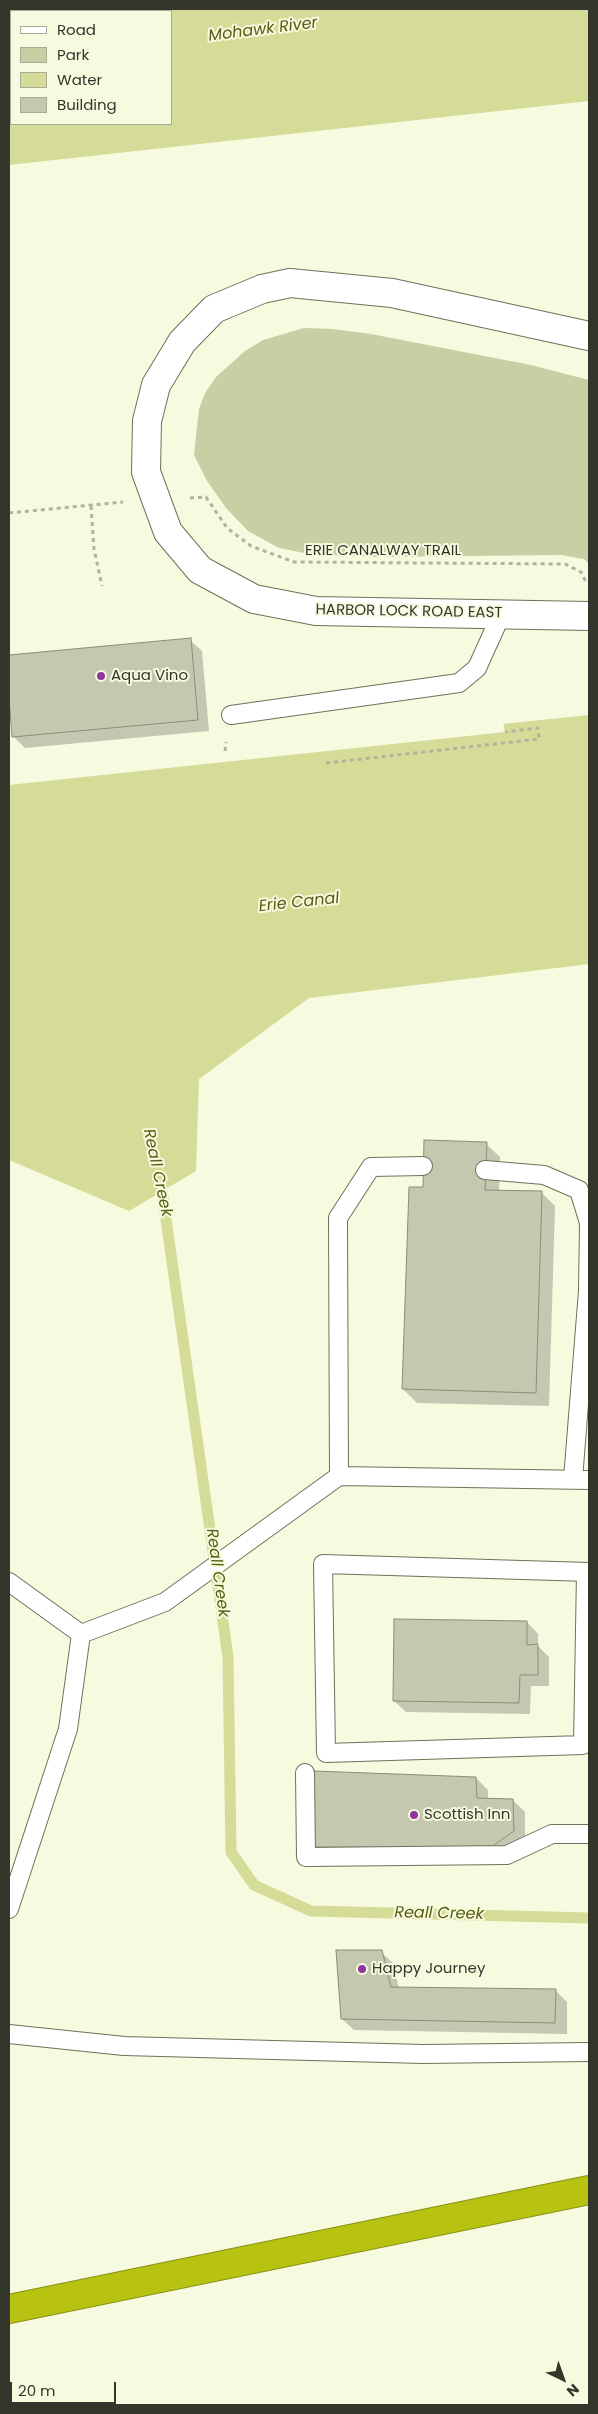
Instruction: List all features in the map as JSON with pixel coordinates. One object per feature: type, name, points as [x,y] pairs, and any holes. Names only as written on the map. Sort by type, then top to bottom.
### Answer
[{"type":"highway","points":[[9,2309],[589,2190]]},
{"type":"street","name":"HARBOR LOCK ROAD EAST","points":[[589,336],[392,293],[290,283],[262,289],[214,308],[182,342],[156,385],[147,422],[146,472],[168,532],[200,570],[254,599],[316,611],[589,616]]},
{"type":"lane","points":[[232,715],[460,683],[477,668],[501,615]]},
{"type":"lane","points":[[339,1476],[338,1218],[372,1167],[424,1166]]},
{"type":"lane","points":[[81,1634],[165,1602],[339,1476],[581,1479],[589,1223],[579,1190],[544,1175],[486,1170]]},
{"type":"lane","points":[[323,1564],[588,1572],[583,1745],[326,1753],[323,1564]]},
{"type":"lane","points":[[9,1582],[81,1634]]},
{"type":"lane","points":[[9,1908],[68,1729],[81,1634]]},
{"type":"lane","points":[[305,1773],[306,1857],[507,1855],[552,1834],[589,1834]]},
{"type":"lane","points":[[9,2034],[124,2046],[424,2054],[589,2052]]},
{"type":"path","name":"ERIE CANALWAY TRAIL","points":[[191,498],[206,497],[227,528],[251,546],[294,562],[565,564],[580,572],[588,586]]},
{"type":"path","points":[[9,513],[131,502]]},
{"type":"path","points":[[91,506],[94,549],[102,586]]},
{"type":"path","points":[[326,764],[539,740],[538,728],[505,732]]},
{"type":"green space","points":[[304,328],[333,329],[371,334],[531,365],[589,380],[589,564],[584,559],[561,555],[378,557],[309,554],[279,548],[248,531],[226,508],[207,481],[194,455],[199,409],[205,393],[216,377],[245,351],[263,340]]},
{"type":"water","name":"Mohawk River","points":[[9,9],[589,9],[589,101],[9,165]]},
{"type":"water","name":"Erie Canal","points":[[589,715],[589,964],[309,998],[199,1079],[196,1171],[129,1211],[9,1160],[9,775]]},
{"type":"pier","points":[[503,722],[505,732],[9,785],[9,775]]},
{"type":"building","name":"Aqua Vino","points":[[191,638],[198,720],[12,737],[9,698],[9,655]]},
{"type":"building","points":[[424,1140],[487,1142],[485,1190],[542,1191],[536,1393],[402,1389],[409,1187],[423,1187]]},
{"type":"building","points":[[394,1619],[527,1621],[527,1645],[538,1644],[538,1675],[520,1675],[519,1703],[393,1701]]},
{"type":"building","name":"Scottish Inn","points":[[314,1771],[476,1777],[477,1798],[513,1799],[514,1831],[490,1848],[313,1847]]},
{"type":"building","name":"Happy Journey","points":[[336,1950],[382,1950],[391,1987],[556,1989],[555,2023],[341,2019]]},
{"type":"waterway","name":"Reall Creek","points":[[160,1177],[228,1657],[231,1852],[254,1885],[311,1911],[589,1918]]},
{"type":"place","name":"Aqua Vino","points":[[101,676]]},
{"type":"place","name":"Scottish Inn","points":[[414,1815]]},
{"type":"place","name":"Happy Journey","points":[[362,1969]]}]
